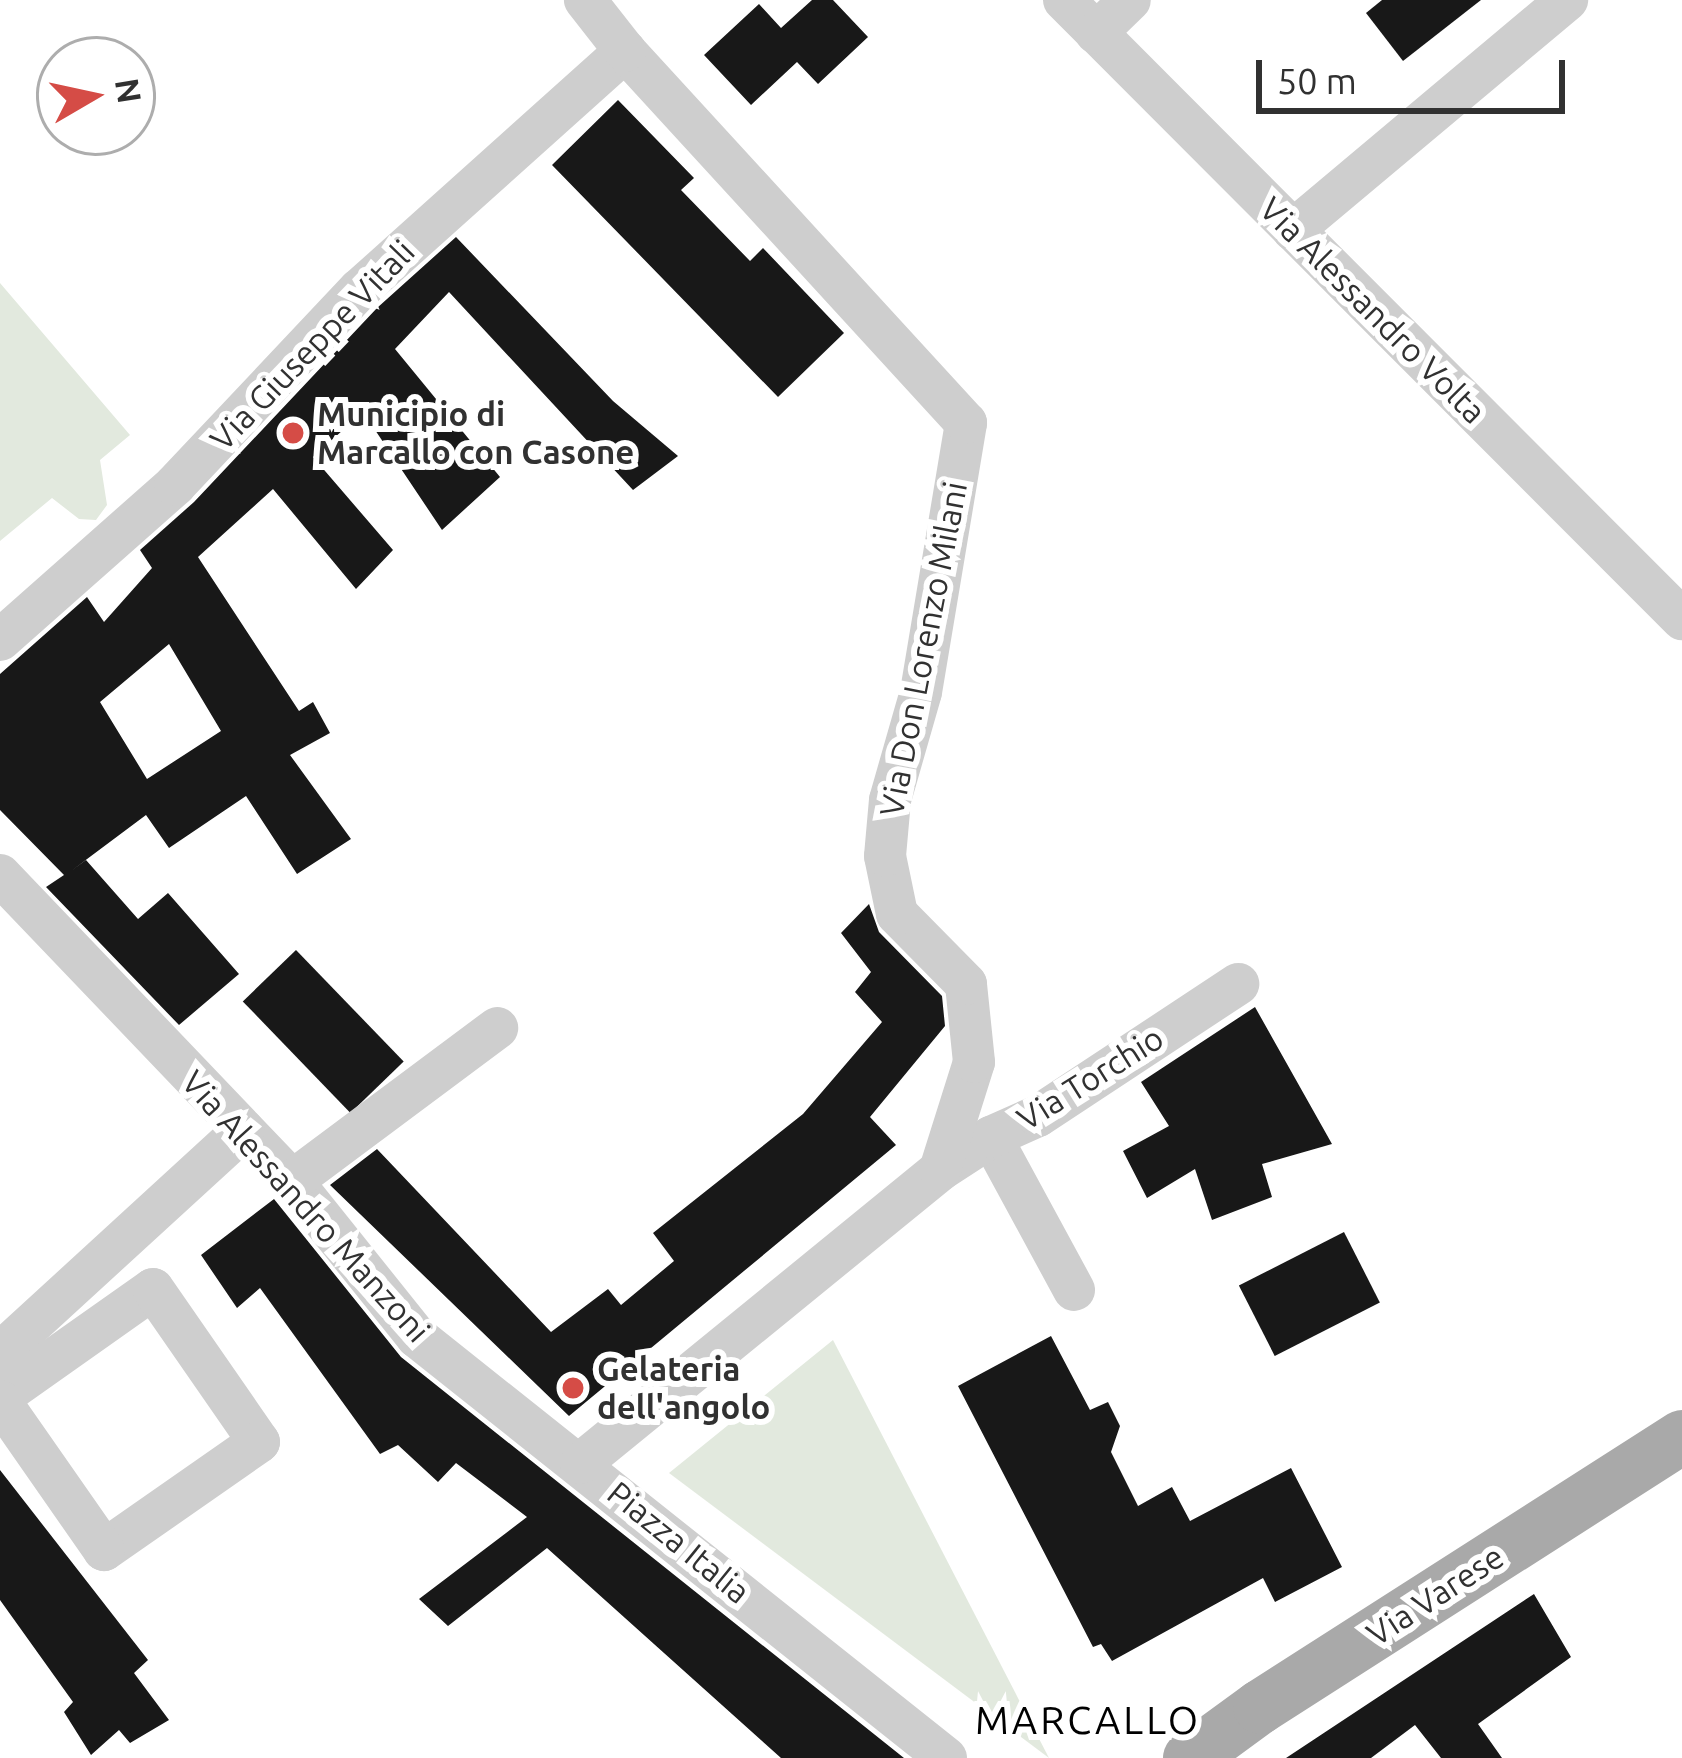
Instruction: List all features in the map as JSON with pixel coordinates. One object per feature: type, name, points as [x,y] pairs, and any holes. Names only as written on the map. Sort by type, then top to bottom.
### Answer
[{"type":"main road","name":"Via Varese","points":[[1190,1758],[1260,1707],[1682,1437]]},
{"type":"street","name":"Via Don Lorenzo Milani","points":[[585,0],[625,51],[967,423],[921,692],[890,800],[885,856],[897,914],[966,983],[974,1062],[940,1170]]},
{"type":"street","name":"Via Alessandro Volta","points":[[1064,0],[1682,620]]},
{"type":"street","points":[[1096,33],[1130,0]]},
{"type":"street","points":[[1293,230],[1567,0]]},
{"type":"street","name":"Via Giuseppe Vitali","points":[[0,640],[175,485],[358,290],[625,51]]},
{"type":"street","name":"Via Alessandro Manzoni","points":[[0,875],[292,1181],[417,1337],[581,1463]]},
{"type":"street","name":"Via Torchio","points":[[940,1170],[991,1137],[1038,1116],[1238,984]]},
{"type":"street","points":[[292,1181],[497,1028]]},
{"type":"street","points":[[0,1353],[243,1130]]},
{"type":"street","points":[[991,1137],[1075,1290]]},
{"type":"street","name":"Piazza Italia","points":[[940,1170],[581,1463],[946,1758]]},
{"type":"street","points":[[153,1289],[259,1442],[104,1550],[0,1399],[153,1289]]},
{"type":"shaded area","points":[[0,283],[130,435],[100,460],[107,505],[96,520],[79,519],[52,498],[0,541]]},
{"type":"shaded area","points":[[833,1340],[1049,1758],[669,1473]]},
{"type":"building","points":[[812,0],[833,0],[868,37],[818,84],[797,62],[751,105],[704,55],[759,4],[781,28]]},
{"type":"building","points":[[1382,0],[1481,0],[1403,61],[1366,13]]},
{"type":"building","points":[[618,100],[694,178],[681,190],[750,261],[763,248],[844,333],[778,397],[552,165]]},
{"type":"building","points":[[456,237],[613,401],[678,456],[633,490],[449,292],[395,349],[500,477],[442,530],[363,412],[313,457],[393,550],[356,589],[273,489],[198,557],[299,711],[313,702],[330,733],[290,755],[351,839],[297,874],[246,796],[169,848],[146,815],[71,871],[86,860],[138,919],[168,893],[239,974],[179,1025],[46,887],[64,875],[0,810],[0,674],[87,597],[104,622],[152,568],[140,550],[194,502],[377,308]],"holes":[[[169,644],[221,731],[147,779],[100,702]]]},
{"type":"building","points":[[869,904],[879,932],[942,996],[945,1026],[870,1117],[896,1145],[569,1416],[330,1185],[377,1149],[551,1332],[608,1289],[621,1305],[674,1261],[653,1233],[803,1114],[882,1022],[855,992],[871,972],[841,933]]},
{"type":"building","points":[[296,950],[404,1061],[350,1113],[243,1001]]},
{"type":"building","points":[[1255,1007],[1332,1144],[1262,1164],[1272,1197],[1212,1220],[1195,1169],[1147,1198],[1123,1151],[1169,1126],[1141,1082]]},
{"type":"building","points":[[274,1199],[401,1357],[904,1758],[781,1758],[547,1548],[448,1626],[419,1599],[527,1517],[456,1463],[438,1482],[398,1445],[380,1454],[260,1288],[237,1308],[201,1255]]},
{"type":"building","points":[[1344,1232],[1380,1302],[1275,1356],[1239,1286]]},
{"type":"building","points":[[1051,1336],[1090,1410],[1108,1402],[1120,1426],[1111,1452],[1138,1506],[1172,1487],[1190,1521],[1291,1468],[1342,1567],[1275,1602],[1263,1578],[1112,1661],[1101,1644],[1093,1647],[958,1386]]},
{"type":"building","points":[[0,1470],[148,1660],[134,1673],[169,1720],[130,1743],[119,1730],[91,1755],[64,1712],[73,1702],[0,1600]]},
{"type":"building","points":[[1534,1594],[1571,1657],[1478,1724],[1502,1758],[1441,1758],[1415,1725],[1371,1758],[1286,1758]]},
{"type":"place","name":"Municipio di Marcallo con Casone","points":[[293,433]]},
{"type":"place","name":"Gelateria dell'angolo","points":[[573,1388]]},
{"type":"district","name":"MARCALLO","points":[[1088,1720]]}]
